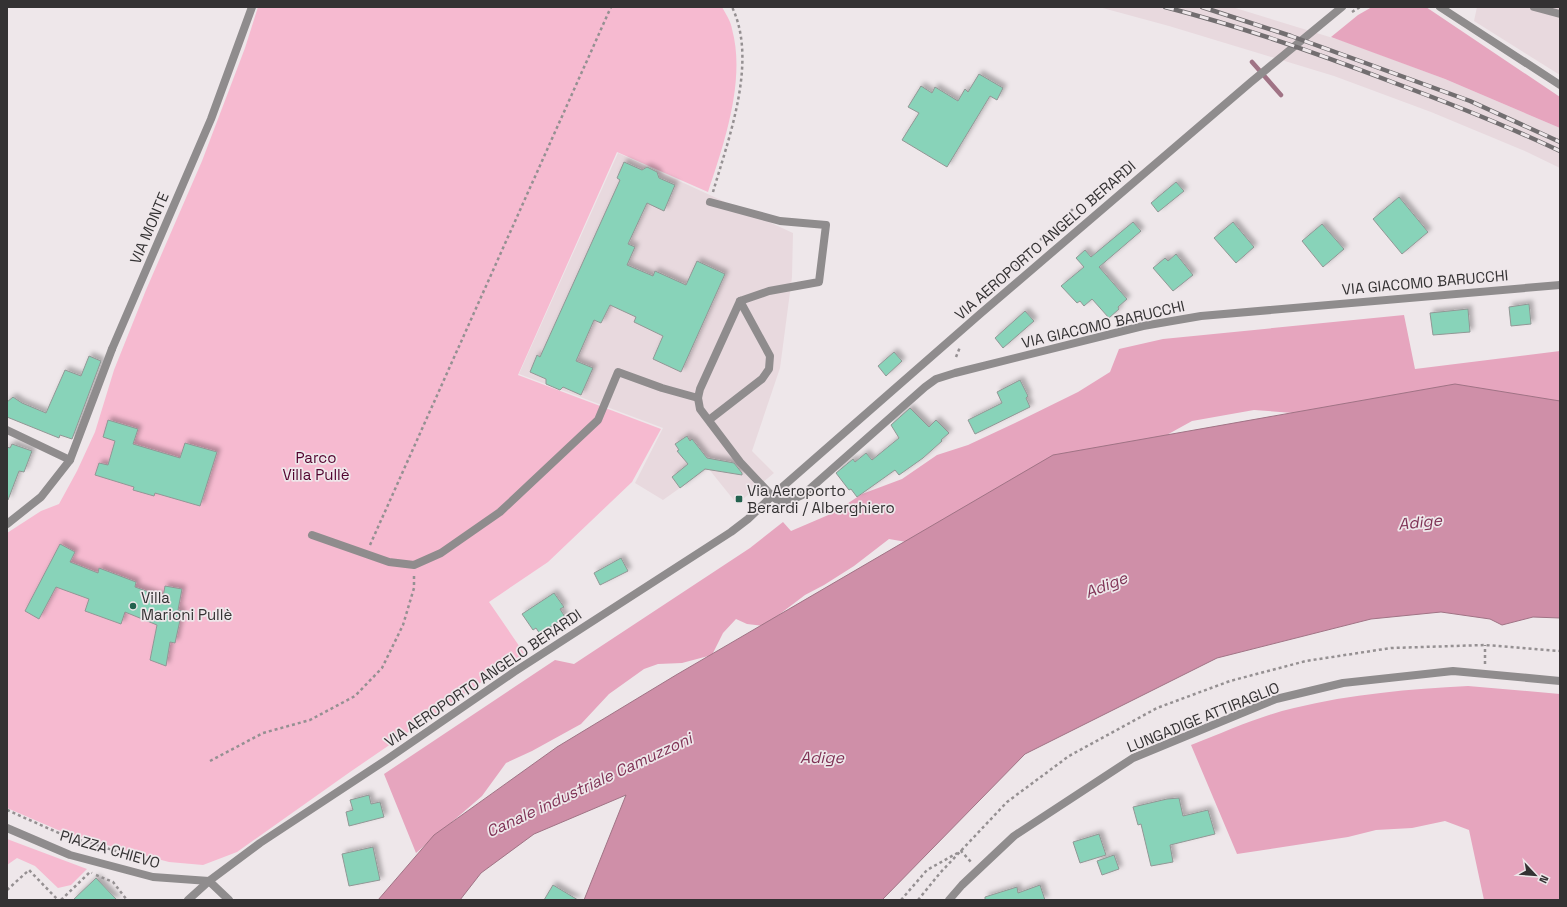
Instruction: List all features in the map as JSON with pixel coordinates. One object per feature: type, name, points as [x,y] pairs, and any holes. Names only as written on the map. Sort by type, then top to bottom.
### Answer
[{"type":"street","name":"VIA MONTE","points":[[7,524],[41,497],[70,460],[112,349],[211,119],[252,7]]},
{"type":"street","points":[[1440,7],[1560,85]]},
{"type":"street","points":[[1534,7],[1560,14]]},
{"type":"street","name":"VIA AEROPORTO ANGELO BERARDI","points":[[188,900],[209,880],[260,843],[386,760],[514,672],[731,532],[748,519],[772,496],[986,309],[1339,8]]},
{"type":"street","points":[[710,202],[780,221],[826,225],[819,282],[769,291],[740,301],[700,389],[698,398],[700,409],[740,462],[772,496]]},
{"type":"street","name":"VIA GIACOMO BARUCCHI","points":[[772,496],[779,502],[786,502],[804,494],[925,387],[936,379],[955,373],[1143,326],[1201,316],[1560,285]]},
{"type":"street","points":[[709,420],[762,379],[769,369],[770,356],[740,301]]},
{"type":"street","points":[[312,535],[389,562],[414,564],[441,553],[494,516],[537,478],[598,420],[618,372],[662,388],[698,398]]},
{"type":"street","points":[[7,430],[70,460]]},
{"type":"street","name":"LUNGADIGE ATTIRAGLIO","points":[[949,900],[962,885],[1014,836],[1133,758],[1276,699],[1343,683],[1453,672],[1560,682]]},
{"type":"street","name":"PIAZZA CHIEVO","points":[[7,828],[70,855],[153,877],[209,880]]},
{"type":"street","points":[[209,880],[229,900]]},
{"type":"path","points":[[366,554],[611,7]]},
{"type":"path","points":[[710,202],[741,87],[744,60],[738,19],[732,7]]},
{"type":"path","points":[[1008,276],[1022,257],[1073,209]]},
{"type":"path","points":[[956,357],[962,343]]},
{"type":"path","points":[[210,761],[263,733],[310,720],[355,696],[382,668],[403,625],[414,588],[414,564]]},
{"type":"path","points":[[1484,674],[1486,646]]},
{"type":"path","points":[[7,810],[61,834],[119,852]]},
{"type":"path","points":[[901,900],[926,870],[961,851]]},
{"type":"path","points":[[7,890],[29,870],[58,900]]},
{"type":"path","points":[[61,900],[90,872],[113,882],[127,900]]},
{"type":"shaded area","points":[[1099,7],[1232,7],[1346,42],[1445,79],[1560,128],[1560,168],[1527,152],[1431,112],[1334,76],[1169,26]]},
{"type":"shaded area","points":[[1372,7],[1426,7],[1560,97],[1560,128],[1445,79],[1331,37],[1358,15]]},
{"type":"shaded area","points":[[1477,7],[1560,7],[1560,75],[1474,21]]},
{"type":"shaded area","points":[[618,153],[793,233],[792,277],[780,368],[752,451],[774,473],[737,504],[708,468],[663,500],[635,483],[663,428],[519,374]]},
{"type":"shaded area","points":[[1404,315],[1415,369],[1560,351],[1560,406],[1333,416],[1254,410],[1192,421],[1154,442],[918,544],[889,539],[854,566],[805,595],[764,626],[747,624],[736,619],[723,633],[712,655],[682,663],[658,664],[644,669],[609,694],[581,724],[532,751],[506,763],[482,796],[416,853],[384,774],[555,660],[574,664],[750,548],[783,522],[791,531],[833,513],[862,494],[902,479],[937,455],[968,445],[1078,392],[1110,372],[1119,349],[1163,339]]},
{"type":"shaded area","points":[[1468,686],[1560,694],[1560,900],[1484,900],[1469,830],[1445,821],[1412,828],[1376,830],[1348,837],[1237,854],[1191,745],[1268,715],[1315,703],[1381,693]]},
{"type":"green space","name":"Parco Villa Pullè","points":[[258,7],[722,7],[731,26],[736,49],[735,90],[726,133],[708,192],[617,152],[518,375],[661,429],[632,482],[548,562],[489,602],[524,653],[350,772],[237,852],[203,865],[169,862],[120,849],[58,830],[7,808],[7,533],[41,511],[59,504],[77,471],[95,432],[114,370],[146,290],[202,161],[245,48]]},
{"type":"green space","points":[[7,839],[87,869],[71,885],[58,888],[35,866],[17,858],[7,865]]},
{"type":"water","name":"Adige","points":[[1455,384],[1560,401],[1560,618],[1533,617],[1502,625],[1490,619],[1441,612],[1371,619],[1217,658],[1025,754],[882,900],[584,900],[626,795],[534,834],[481,873],[460,900],[378,900],[434,835],[557,747],[676,675],[1053,455]]},
{"type":"building","points":[[979,74],[1003,88],[997,100],[990,96],[947,167],[902,140],[919,113],[908,107],[921,86],[932,93],[935,87],[958,101],[965,89],[968,92]]},
{"type":"building","points":[[624,162],[642,170],[647,167],[657,172],[659,178],[675,185],[664,211],[647,203],[628,244],[635,247],[627,265],[653,276],[655,271],[686,285],[697,261],[725,274],[681,372],[653,359],[663,336],[634,322],[636,317],[610,305],[601,323],[594,320],[576,361],[593,368],[581,395],[563,387],[560,390],[546,384],[546,379],[530,372],[537,355],[540,357],[620,180],[617,178]]},
{"type":"building","points":[[1176,182],[1184,191],[1158,212],[1151,203]]},
{"type":"building","points":[[1399,197],[1428,232],[1402,254],[1373,219]]},
{"type":"building","points":[[1133,222],[1141,231],[1099,267],[1127,299],[1109,318],[1092,299],[1084,306],[1080,301],[1077,303],[1061,286],[1084,267],[1076,258],[1085,250],[1091,257]]},
{"type":"building","points":[[1233,222],[1254,247],[1236,263],[1214,238]]},
{"type":"building","points":[[1322,224],[1344,249],[1323,267],[1302,241]]},
{"type":"building","points":[[1176,254],[1193,275],[1173,291],[1153,268],[1165,258],[1168,261]]},
{"type":"building","points":[[1529,304],[1531,324],[1511,326],[1509,307]]},
{"type":"building","points":[[1468,309],[1470,332],[1433,335],[1430,313]]},
{"type":"building","points":[[1025,311],[1034,321],[1003,348],[995,338]]},
{"type":"building","points":[[894,352],[902,361],[886,376],[878,366]]},
{"type":"building","points":[[89,356],[101,361],[72,439],[60,435],[59,438],[7,417],[7,402],[13,397],[22,403],[46,413],[65,370],[81,376]]},
{"type":"building","points":[[1020,380],[1028,396],[1026,398],[1030,407],[975,434],[968,420],[1002,403],[997,392]]},
{"type":"building","points":[[910,408],[929,427],[936,420],[949,433],[923,458],[899,475],[895,470],[857,497],[851,489],[849,490],[836,473],[853,459],[855,462],[866,453],[872,460],[899,438],[891,425]]},
{"type":"building","points":[[108,420],[138,429],[133,444],[180,458],[185,443],[217,452],[200,506],[155,493],[154,496],[133,490],[134,487],[95,475],[99,463],[108,465],[115,441],[103,437]]},
{"type":"building","points":[[687,436],[690,441],[692,439],[707,458],[734,463],[742,475],[705,469],[680,488],[672,477],[688,464],[677,451],[679,450],[675,444]]},
{"type":"building","points":[[12,444],[32,451],[24,472],[19,471],[7,500],[7,447],[10,448]]},
{"type":"building","name":"Villa Marioni Pullè","points":[[60,544],[75,552],[70,562],[98,573],[99,568],[136,582],[135,587],[163,597],[165,586],[182,589],[178,610],[182,611],[175,643],[170,642],[166,666],[150,660],[157,625],[125,612],[121,624],[85,611],[89,599],[56,587],[39,619],[25,611]]},
{"type":"building","points":[[621,558],[628,571],[600,585],[594,573]]},
{"type":"building","points":[[554,593],[564,607],[560,609],[565,617],[540,634],[536,628],[533,630],[522,614]]},
{"type":"building","points":[[369,795],[371,804],[380,802],[384,817],[349,826],[346,812],[353,810],[350,800]]},
{"type":"building","points":[[1179,798],[1183,816],[1208,810],[1215,834],[1170,845],[1173,862],[1151,866],[1141,824],[1138,825],[1133,807],[1167,799]]},
{"type":"building","points":[[1099,834],[1106,855],[1080,863],[1073,842]]},
{"type":"building","points":[[373,847],[380,880],[349,886],[342,854]]},
{"type":"building","points":[[1114,855],[1119,869],[1102,875],[1097,861]]},
{"type":"building","points":[[96,878],[117,900],[73,900]]},
{"type":"building","points":[[553,885],[578,900],[544,900]]},
{"type":"building","points":[[1040,885],[1045,900],[985,900],[985,897],[1017,887],[1018,893]]},
{"type":"waterway","points":[[1252,62],[1281,95]]},
{"type":"railway","points":[[1165,7],[1280,41],[1336,61],[1435,98],[1519,132],[1560,151]]},
{"type":"railway","points":[[1202,7],[1291,36],[1470,101],[1560,142]]},
{"type":"place","name":"Via Aeroporto Berardi / Alberghiero","points":[[739,499]]},
{"type":"place","name":"Villa Marioni Pullè","points":[[133,606]]},
{"type":"water label","name":"Canale industriale Camuzzoni","points":[[589,785]]}]
